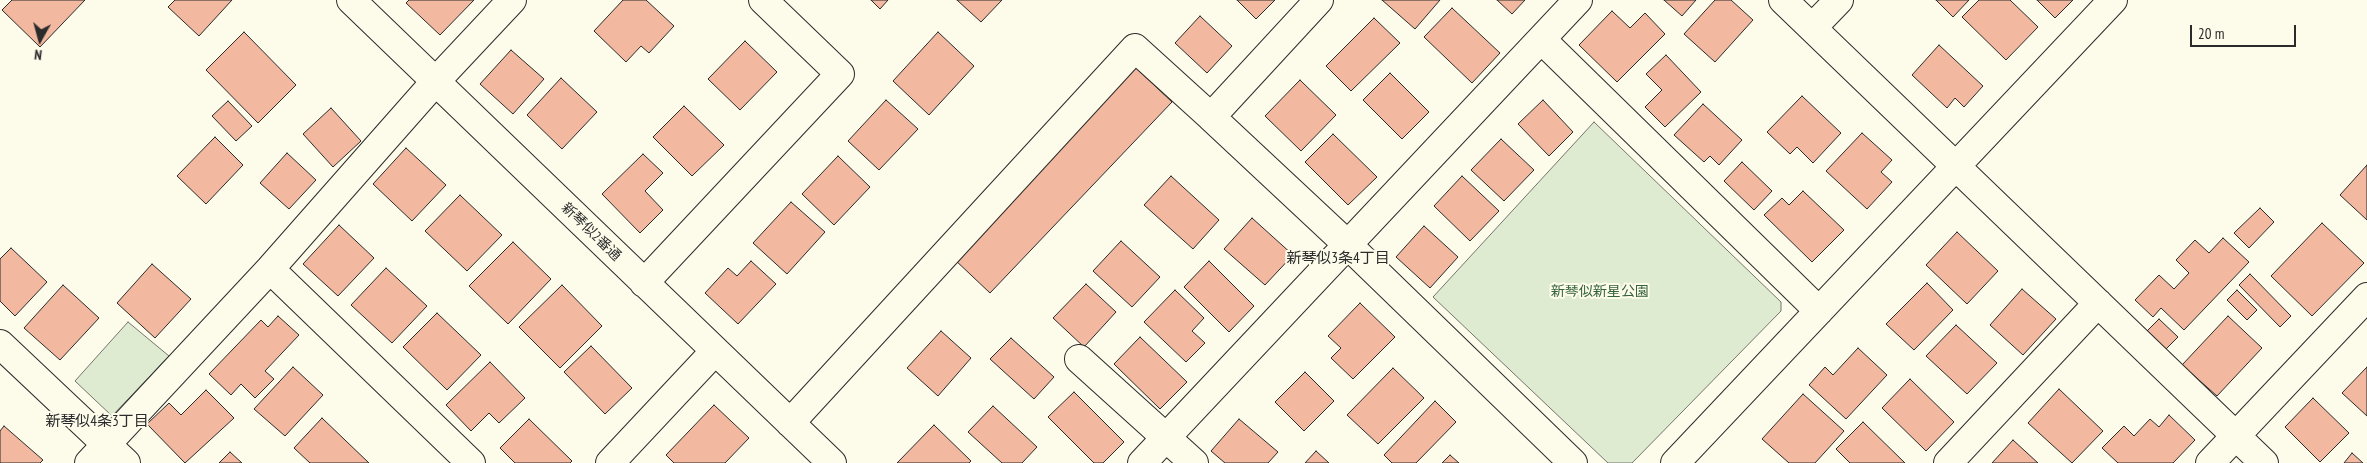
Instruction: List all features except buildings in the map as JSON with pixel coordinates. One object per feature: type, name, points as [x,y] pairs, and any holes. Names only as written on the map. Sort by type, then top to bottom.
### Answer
[{"type":"street","name":"新琴似2番通","points":[[351,0],[832,463]]},
{"type":"street","points":[[98,453],[270,269],[435,82],[512,0]]},
{"type":"street","points":[[1211,117],[1319,0]]},
{"type":"street","points":[[1142,463],[1578,0]]},
{"type":"street","points":[[1784,0],[2264,463]]},
{"type":"street","points":[[1812,28],[1839,0]]},
{"type":"street","points":[[1675,463],[2112,0]]},
{"type":"street","points":[[644,283],[840,74],[766,1]]},
{"type":"street","points":[[1542,40],[1819,311]]},
{"type":"street","points":[[790,423],[1134,48],[1348,245],[1573,463]]},
{"type":"street","points":[[270,269],[471,463]]},
{"type":"street","points":[[2210,463],[2367,297]]},
{"type":"street","points":[[1948,463],[2098,303]]},
{"type":"street","points":[[0,344],[98,453],[126,463]]},
{"type":"street","points":[[610,463],[715,351]]},
{"type":"street","points":[[1079,359],[1194,463]]},
{"type":"green space","name":"新琴似新星公園","points":[[1594,122],[1781,302],[1781,311],[1632,463],[1608,463],[1433,297]]},
{"type":"green space","points":[[128,322],[169,356],[112,416],[75,381]]},
{"type":"district","name":"新琴似3条4丁目","points":[[1338,259]]},
{"type":"district","name":"新琴似4条3丁目","points":[[97,422]]}]
